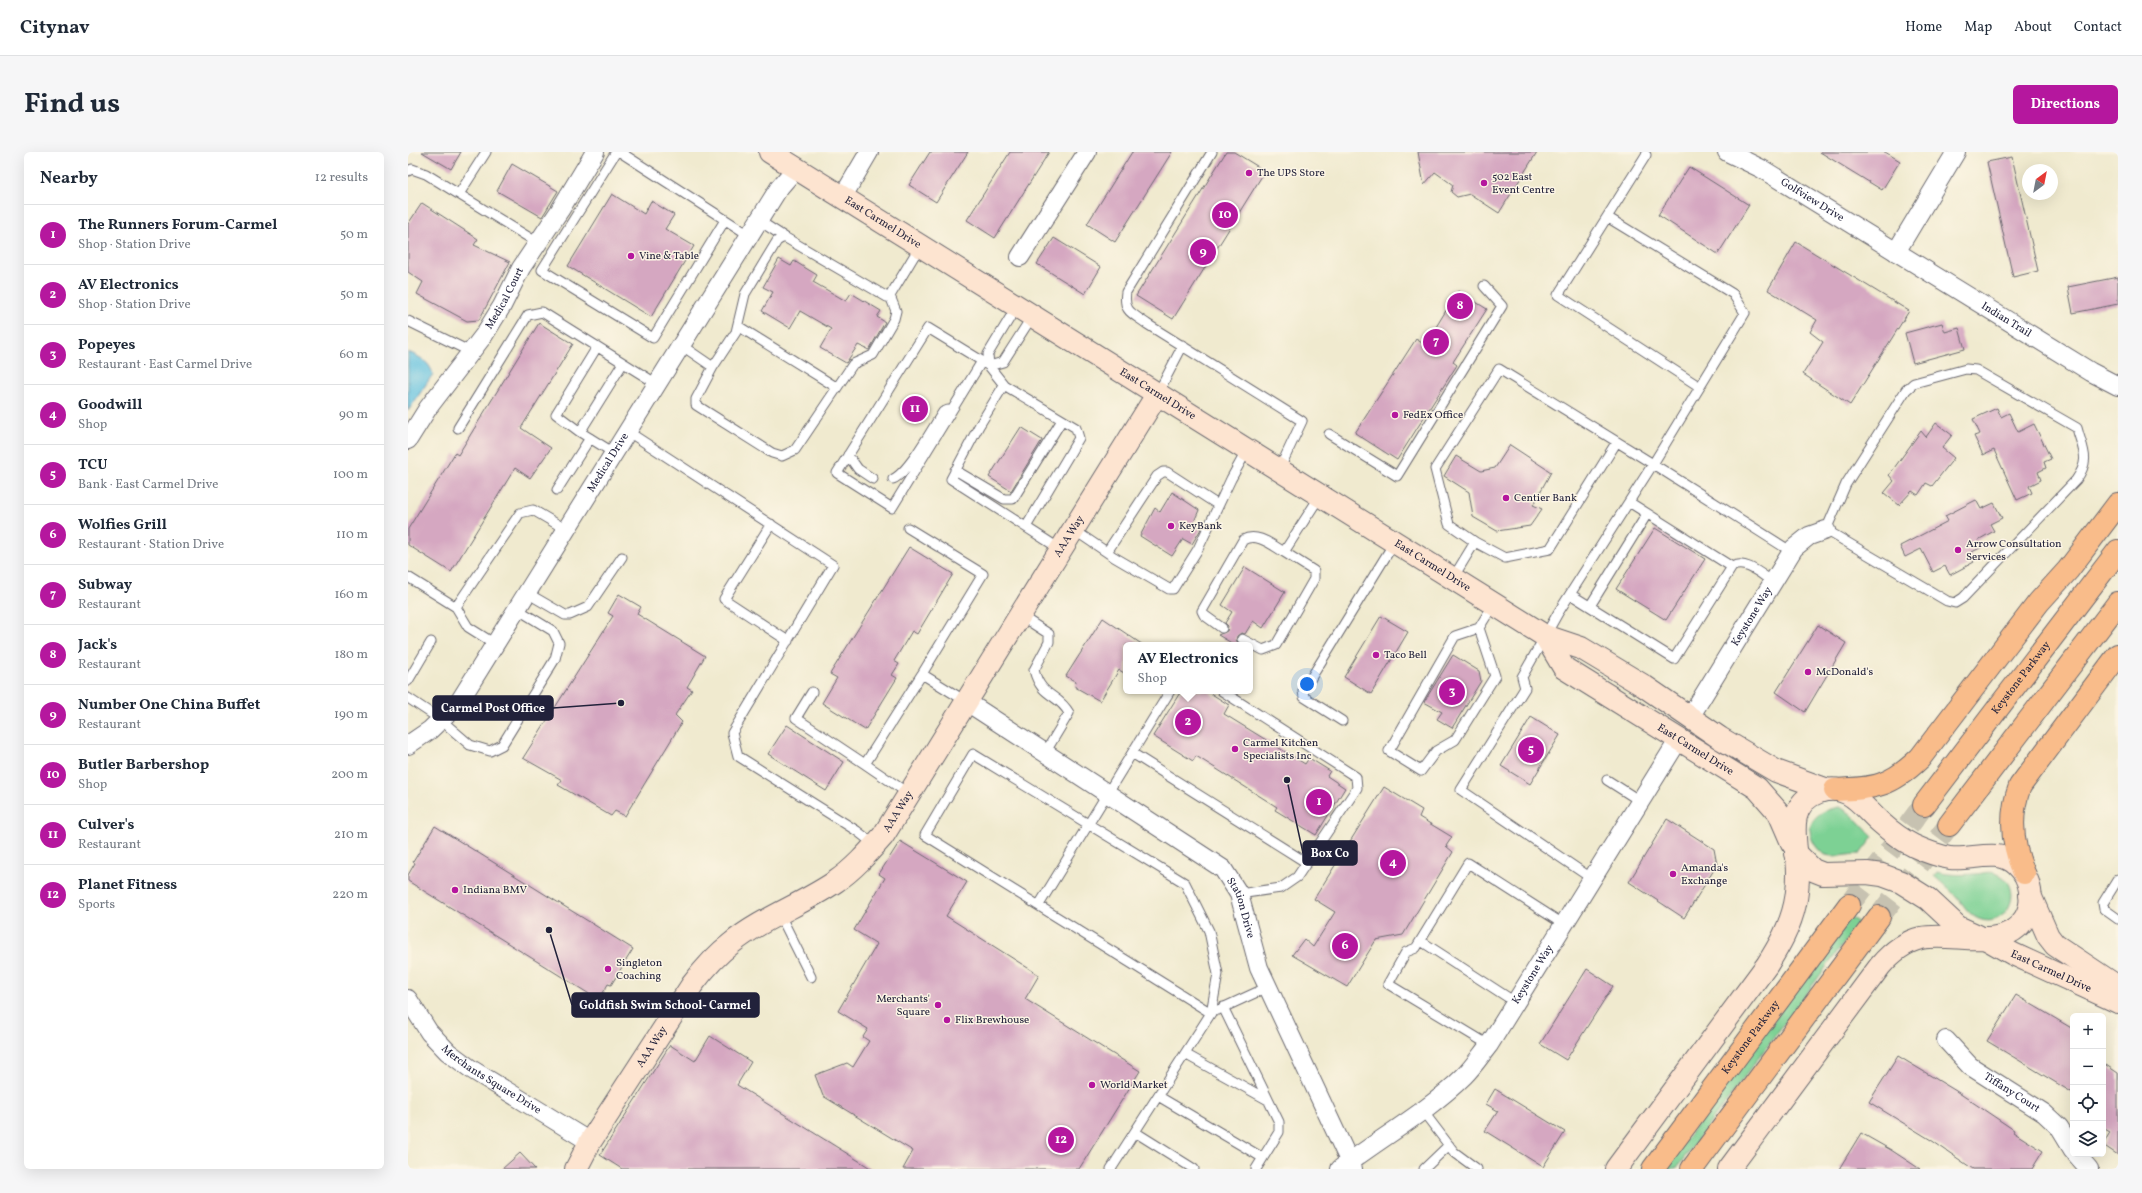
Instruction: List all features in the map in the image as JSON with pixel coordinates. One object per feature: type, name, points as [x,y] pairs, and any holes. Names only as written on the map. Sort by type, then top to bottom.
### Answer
[{"type":"highway","points":[[1832,790],[1864,789],[1892,781],[1905,773],[1920,758],[2039,602],[2068,570],[2118,504]]},
{"type":"highway","name":"Keystone Parkway","points":[[1924,805],[2118,551]]},
{"type":"highway","points":[[1949,825],[2118,604]]},
{"type":"highway","points":[[2024,873],[2016,853],[2013,828],[2014,806],[2020,786],[2118,655]]},
{"type":"highway","name":"Keystone Parkway","points":[[1653,1169],[1849,905]]},
{"type":"highway","points":[[1692,1169],[1879,916]]},
{"type":"street","name":"Medical Court","points":[[408,440],[428,408],[471,352],[502,306],[521,268],[560,210],[595,152]]},
{"type":"street","name":"East Carmel Drive","points":[[770,152],[1025,310],[1493,605],[1544,636],[1581,648],[1644,686],[1720,738],[1776,771],[1855,797],[1887,828],[1922,850],[1949,858],[2000,857],[2017,864],[2024,873],[2030,895],[2048,936],[2055,945],[2118,987]]},
{"type":"street","points":[[842,198],[869,152]]},
{"type":"street","points":[[1020,257],[1087,152]]},
{"type":"street","name":"Golfview Drive","points":[[1727,152],[1762,169],[1896,252]]},
{"type":"street","points":[[1896,252],[1956,152]]},
{"type":"street","name":"Medical Drive","points":[[408,745],[430,730],[459,702],[779,188],[796,168]]},
{"type":"street","name":"Indian Trail","points":[[1896,252],[2091,372],[2118,386]]},
{"type":"street","name":"AAA Way","points":[[576,1169],[590,1142],[692,985],[711,961],[732,942],[779,913],[834,883],[850,870],[875,845],[910,795],[1158,394]]},
{"type":"street","name":"Keystone Way","points":[[1690,718],[1792,552],[1809,536],[1826,530]]},
{"type":"street","name":"East Carmel Drive","points":[[1544,636],[1564,668],[1761,791],[1779,813],[1795,851],[1813,870],[1823,874],[1867,873],[1882,875],[1901,882],[1934,903],[1958,927],[2118,1002]]},
{"type":"street","name":"Station Drive","points":[[967,702],[1216,862],[1229,877],[1239,894],[1259,968],[1348,1167]]},
{"type":"street","name":"Keystone Way","points":[[1348,1167],[1463,1077],[1489,1045],[1591,878],[1679,739]]},
{"type":"street","points":[[1616,1169],[1776,950],[1785,934],[1795,904],[1798,873],[1794,832],[1799,810],[1812,796],[1832,790]]},
{"type":"street","points":[[1729,1169],[1888,958],[1903,946],[1920,938],[1939,936],[1984,938],[2003,936],[2022,923],[2028,912],[2030,895]]},
{"type":"street","name":"Merchants Square Drive","points":[[408,999],[414,1018],[448,1052],[471,1069],[590,1142]]},
{"type":"street","name":"Tiffany Court","points":[[1946,1040],[1970,1066],[2044,1113],[2059,1127],[2070,1145]]},
{"type":"street","points":[[2079,1157],[2089,1169]]},
{"type":"lane","points":[[459,194],[486,152]]},
{"type":"lane","points":[[616,152],[542,270],[653,338],[725,220]]},
{"type":"lane","points":[[620,152],[725,220],[786,238],[879,294],[887,297],[890,296]]},
{"type":"lane","points":[[1212,152],[1126,292],[1124,304],[1127,309],[1302,421],[1279,470]]},
{"type":"lane","points":[[1646,155],[1558,295],[1700,387]]},
{"type":"lane","points":[[408,171],[412,169],[422,172],[538,243]]},
{"type":"lane","points":[[1591,878],[1461,790],[1525,688],[1522,677],[1544,636],[1653,464],[1745,313],[1733,294],[1607,217]]},
{"type":"lane","points":[[786,238],[782,238],[777,241],[745,294],[738,326],[713,367],[696,399],[696,405],[778,456],[788,455],[795,450],[836,387],[853,364],[873,355],[894,319],[896,311],[890,296]]},
{"type":"lane","points":[[890,296],[920,246]]},
{"type":"lane","points":[[1328,434],[1396,476],[1502,306],[1484,286]]},
{"type":"lane","points":[[1025,310],[988,354],[986,363],[954,407],[892,508],[837,473],[928,328],[986,363],[1004,385],[1076,428],[1079,438],[1026,527]]},
{"type":"lane","points":[[986,363],[1003,362],[1025,310]]},
{"type":"lane","points":[[458,428],[528,316],[542,312],[657,384]]},
{"type":"lane","points":[[408,321],[471,352]]},
{"type":"lane","points":[[738,326],[836,387]]},
{"type":"lane","points":[[681,345],[713,367]]},
{"type":"lane","points":[[1158,394],[1183,345]]},
{"type":"lane","points":[[598,347],[556,414],[580,432],[614,453]]},
{"type":"lane","points":[[580,432],[623,363]]},
{"type":"lane","points":[[1616,443],[1550,549],[1505,558],[1475,542],[1449,524],[1435,469],[1499,369],[1792,552]]},
{"type":"lane","points":[[1966,369],[1976,370],[2076,428],[2086,460],[2083,470],[2076,480],[1963,598],[1955,602],[1947,601],[1826,530],[1846,484],[1906,390],[1914,383],[1966,369]]},
{"type":"lane","points":[[1004,385],[950,479],[1062,550]]},
{"type":"lane","points":[[892,480],[898,477],[907,466],[943,412],[954,407]]},
{"type":"lane","points":[[955,470],[1004,499],[1013,498],[1062,420]]},
{"type":"lane","points":[[627,431],[833,565],[732,734],[738,756],[857,831],[875,845]]},
{"type":"lane","points":[[558,490],[590,438]]},
{"type":"lane","points":[[1074,530],[1110,555],[1169,589],[1173,589],[1177,585],[1198,549],[1218,505],[1247,450]]},
{"type":"lane","points":[[848,455],[858,469],[873,479]]},
{"type":"lane","points":[[1110,555],[1157,476],[1163,472],[1167,472],[1218,505]]},
{"type":"lane","points":[[1284,552],[1320,496]]},
{"type":"lane","points":[[1629,502],[1732,567]]},
{"type":"lane","points":[[456,607],[520,513],[533,510],[567,530]]},
{"type":"lane","points":[[1590,606],[1647,514]]},
{"type":"lane","points":[[771,524],[724,599],[788,641]]},
{"type":"lane","points":[[865,764],[983,574],[908,528]]},
{"type":"lane","points":[[1222,628],[1204,615],[1202,611],[1243,540],[1252,536],[1258,538],[1314,571],[1314,579],[1276,644],[1263,650],[1253,645]]},
{"type":"lane","points":[[1452,579],[1475,542]]},
{"type":"lane","points":[[1342,721],[1304,697],[1303,691],[1394,543]]},
{"type":"lane","points":[[527,593],[565,615],[570,615],[588,607],[622,557]]},
{"type":"lane","points":[[1570,594],[1674,659],[1732,567],[1740,565],[1752,568],[1773,582]]},
{"type":"lane","points":[[408,577],[456,607],[468,627],[495,644]]},
{"type":"lane","points":[[1479,628],[1495,676],[1455,740],[1436,751],[1421,771],[1389,751],[1455,636],[1479,628],[1493,605]]},
{"type":"lane","points":[[408,698],[440,720],[470,746],[490,751],[502,745],[556,659],[559,643],[553,631],[517,609]]},
{"type":"lane","points":[[1021,616],[1049,634],[1049,642],[1034,670],[1037,682],[1044,691],[1065,706],[1068,713],[1045,753]]},
{"type":"lane","points":[[1242,639],[1248,642]]},
{"type":"lane","points":[[408,681],[431,642]]},
{"type":"lane","points":[[922,674],[967,702]]},
{"type":"lane","points":[[812,692],[796,718],[910,795]]},
{"type":"lane","points":[[1039,905],[1168,694]]},
{"type":"lane","points":[[1227,694],[1356,776],[1357,788],[1297,877],[1281,888],[1239,894]]},
{"type":"lane","points":[[1132,753],[1307,863]]},
{"type":"lane","points":[[1112,1169],[1211,1013],[1218,974],[1209,931],[1185,883],[973,754],[925,835],[1211,1013]]},
{"type":"lane","points":[[1607,780],[1640,802]]},
{"type":"lane","points":[[1489,1045],[1388,984],[1406,952],[1416,948],[1421,941],[1468,863],[1563,924]]},
{"type":"lane","points":[[2118,879],[2104,903],[2104,909],[2118,919]]},
{"type":"lane","points":[[779,913],[811,977]]},
{"type":"lane","points":[[1421,941],[1515,1002]]},
{"type":"lane","points":[[1211,1013],[1268,987]]},
{"type":"lane","points":[[1223,1008],[1279,1122],[1279,1132],[1256,1169]]},
{"type":"lane","points":[[1185,1054],[1268,1100]]},
{"type":"lane","points":[[1158,1096],[1263,1158]]},
{"type":"lane","points":[[1422,1110],[1454,1152],[1477,1169]]},
{"type":"lane","points":[[1135,1132],[1194,1169]]},
{"type":"lane","points":[[1424,1169],[1449,1145]]},
{"type":"green space","points":[[1840,807],[1851,814],[1873,837],[1860,854],[1838,856],[1826,855],[1817,848],[1811,837],[1811,824],[1815,818],[1826,811]]},
{"type":"green space","points":[[1937,872],[1960,875],[1990,872],[1995,873],[2005,879],[2011,887],[2012,897],[2009,906],[2004,914],[1996,919],[1986,921],[1975,917],[1967,910],[1957,897],[1934,876]]},
{"type":"green space","points":[[1850,917],[1859,923],[1676,1169],[1664,1169]]},
{"type":"water","points":[[408,352],[424,360],[433,374],[408,411]]},
{"type":"building","points":[[422,152],[461,152],[451,169]]},
{"type":"building","points":[[930,152],[968,152],[936,202],[909,185]]},
{"type":"building","points":[[1010,152],[1049,152],[995,238],[967,220]]},
{"type":"building","points":[[1132,152],[1172,152],[1115,242],[1087,224]]},
{"type":"building","points":[[1226,152],[1234,152],[1265,171],[1173,319],[1136,296]]},
{"type":"building","name":"502 East Event Centre","points":[[1418,152],[1537,152],[1499,213],[1470,194],[1457,197],[1451,192],[1453,185],[1435,172],[1424,185]]},
{"type":"building","points":[[1820,152],[1885,152],[1900,161],[1882,190]]},
{"type":"building","points":[[2012,157],[2038,271],[2013,277],[1987,162]]},
{"type":"building","points":[[512,164],[558,191],[542,217],[497,191]]},
{"type":"building","points":[[1689,167],[1749,205],[1718,254],[1658,215]]},
{"type":"building","name":"Vine & Table","points":[[612,194],[644,214],[651,201],[674,215],[665,229],[694,246],[651,317],[568,266]]},
{"type":"building","points":[[422,203],[478,239],[474,245],[510,262],[479,320],[467,321],[417,294],[423,282],[408,272],[408,224]]},
{"type":"building","points":[[1054,238],[1101,267],[1085,294],[1037,264]]},
{"type":"building","points":[[1796,242],[1909,311],[1850,405],[1803,374],[1823,342],[1810,332],[1817,320],[1768,290]]},
{"type":"building","points":[[779,259],[791,266],[794,261],[817,275],[813,282],[846,301],[851,293],[881,311],[877,317],[885,322],[869,350],[858,345],[846,363],[820,348],[831,329],[800,311],[790,328],[762,311],[773,292],[763,287]]},
{"type":"building","points":[[2118,277],[2118,304],[2073,313],[2068,287]]},
{"type":"building","points":[[1458,291],[1487,309],[1453,362],[1457,365],[1397,460],[1355,433],[1416,339],[1425,345]]},
{"type":"building","points":[[539,323],[573,344],[521,428],[551,448],[530,478],[515,468],[451,572],[408,545],[408,529],[455,453],[458,455]]},
{"type":"building","points":[[1942,323],[1945,332],[1959,328],[1965,349],[1913,363],[1905,333]]},
{"type":"building","points":[[1997,408],[2001,417],[2009,413],[2018,432],[2034,424],[2051,459],[2044,462],[2046,468],[2038,472],[2041,480],[2029,486],[2032,493],[2017,500],[1994,450],[1983,455],[1974,436],[1980,434],[1973,419]]},
{"type":"building","points":[[1936,423],[1952,435],[1942,448],[1954,458],[1932,486],[1926,483],[1918,495],[1912,491],[1899,505],[1884,493],[1894,481],[1889,475],[1921,431],[1926,437]]},
{"type":"building","points":[[1021,427],[1042,440],[1011,491],[989,477]]},
{"type":"building","points":[[1510,445],[1551,472],[1533,505],[1542,509],[1530,526],[1497,531],[1473,517],[1469,492],[1444,476],[1456,456],[1481,471],[1495,468]]},
{"type":"building","name":"KeyBank","points":[[1172,492],[1199,510],[1193,524],[1201,529],[1192,544],[1183,539],[1172,556],[1140,536],[1155,508],[1160,512]]},
{"type":"building","points":[[1976,500],[1981,509],[1994,503],[2002,518],[1990,524],[1994,531],[1978,540],[1982,547],[1970,553],[1974,562],[1950,575],[1945,566],[1933,572],[1921,549],[1905,557],[1900,546],[1948,521],[1945,516]]},
{"type":"building","points":[[1655,528],[1705,559],[1666,620],[1616,589]]},
{"type":"building","points":[[909,547],[953,574],[917,634],[912,631],[894,661],[899,664],[892,675],[897,678],[865,730],[822,703],[837,678],[830,674]]},
{"type":"building","points":[[1245,567],[1285,592],[1263,628],[1253,621],[1245,634],[1241,633],[1237,636],[1236,640],[1238,642],[1230,642],[1218,635],[1227,631],[1228,626],[1225,623],[1232,612],[1222,605]]},
{"type":"building","points":[[619,594],[641,607],[637,614],[705,656],[687,687],[692,690],[675,715],[682,722],[625,816],[615,811],[611,816],[558,785],[562,780],[523,758],[613,616],[608,613]]},
{"type":"building","name":"Taco Bell","points":[[1381,616],[1408,632],[1371,694],[1344,677]]},
{"type":"building","points":[[1103,618],[1139,642],[1123,642],[1123,672],[1119,670],[1100,701],[1075,687],[1076,682],[1066,676]]},
{"type":"building","name":"McDonald's","points":[[1818,625],[1846,643],[1805,712],[1776,692]]},
{"type":"building","points":[[1453,655],[1479,671],[1481,681],[1452,728],[1437,719],[1442,712],[1424,702]]},
{"type":"building","points":[[1179,694],[1212,694],[1229,705],[1224,714],[1305,764],[1309,758],[1330,771],[1327,776],[1345,788],[1316,835],[1275,810],[1277,807],[1196,756],[1193,761],[1153,736]]},
{"type":"building","points":[[1531,717],[1560,735],[1530,784],[1501,766]]},
{"type":"building","points":[[787,725],[844,762],[826,791],[768,754]]},
{"type":"building","points":[[1384,787],[1422,810],[1419,817],[1452,837],[1446,846],[1453,852],[1403,935],[1376,940],[1347,987],[1292,955],[1304,939],[1313,947],[1335,912],[1314,899]]},
{"type":"building","name":"Amanda's Exchange","points":[[1667,819],[1714,849],[1717,865],[1684,918],[1629,882]]},
{"type":"building","points":[[435,826],[633,949],[611,985],[608,984],[599,1000],[408,881],[408,875],[415,863],[413,862]]},
{"type":"building","name":"Merchants' Square","points":[[900,841],[967,882],[946,916],[1039,975],[1025,999],[1140,1071],[1079,1169],[903,1169],[913,1151],[823,1096],[815,1075],[847,1063],[853,1067],[869,1041],[863,1037],[868,1029],[838,1011],[877,944],[854,930],[885,878],[879,874]]},
{"type":"building","points":[[1587,969],[1613,986],[1566,1060],[1540,1044]]},
{"type":"building","points":[[2016,995],[2070,1027],[2070,1091],[1987,1041]]},
{"type":"building","points":[[710,1036],[751,1062],[737,1085],[872,1169],[622,1169],[600,1155],[670,1045],[695,1061]]},
{"type":"building","points":[[1898,1056],[1956,1091],[2014,1130],[2013,1132],[2043,1151],[2032,1169],[1973,1169],[1931,1140],[1869,1102]]},
{"type":"building","points":[[2106,1065],[2118,1073],[2118,1155],[2106,1147],[2106,1139],[2110,1132],[2106,1130]]},
{"type":"building","points":[[1495,1089],[1565,1132],[1543,1167],[1485,1131],[1498,1111],[1486,1104]]},
{"type":"building","points":[[1861,1133],[1891,1150],[1920,1169],[1839,1169]]},
{"type":"building","points":[[520,1153],[535,1169],[502,1169]]},
{"type":"tunnel","points":[[1849,905],[1924,805]]},
{"type":"tunnel","points":[[1879,917],[1949,825]]},
{"type":"place","name":"The UPS Store","points":[[1249,173]]},
{"type":"place","name":"502 East Event Centre","points":[[1484,183]]},
{"type":"place","name":"Butler Barbershop","points":[[1225,215]]},
{"type":"place","name":"Number One China Buffet","points":[[1203,252]]},
{"type":"place","name":"Vine & Table","points":[[631,256]]},
{"type":"place","name":"Jack's","points":[[1460,306]]},
{"type":"place","name":"Subway","points":[[1436,342]]},
{"type":"place","name":"Culver's","points":[[915,409]]},
{"type":"place","name":"FedEx Office","points":[[1395,415]]},
{"type":"place","name":"Centier Bank","points":[[1506,498]]},
{"type":"place","name":"KeyBank","points":[[1171,526]]},
{"type":"place","name":"Arrow Consultation Services","points":[[1958,550]]},
{"type":"place","name":"Taco Bell","points":[[1376,655]]},
{"type":"place","name":"McDonald's","points":[[1808,672]]},
{"type":"place","name":"Popeyes","points":[[1452,692]]},
{"type":"place","name":"Carmel Post Office","points":[[621,703]]},
{"type":"place","name":"AV Electronics","points":[[1188,722]]},
{"type":"place","name":"Carmel Kitchen Specialists Inc","points":[[1235,749]]},
{"type":"place","name":"TCU","points":[[1531,750]]},
{"type":"place","name":"Box Co","points":[[1287,780]]},
{"type":"place","name":"The Runners Forum-Carmel","points":[[1319,802]]},
{"type":"place","name":"Goodwill","points":[[1393,863]]},
{"type":"place","name":"Amanda's Exchange","points":[[1673,874]]},
{"type":"place","name":"Indiana BMV","points":[[455,890]]},
{"type":"place","name":"Goldfish Swim School- Carmel","points":[[549,930]]},
{"type":"place","name":"Wolfies Grill","points":[[1345,946]]},
{"type":"place","name":"Singleton Coaching","points":[[608,969]]},
{"type":"place","name":"Merchants' Square","points":[[938,1005]]},
{"type":"place","name":"Flix Brewhouse","points":[[947,1020]]},
{"type":"place","name":"World Market","points":[[1092,1085]]},
{"type":"place","name":"Planet Fitness","points":[[1061,1140]]}]
